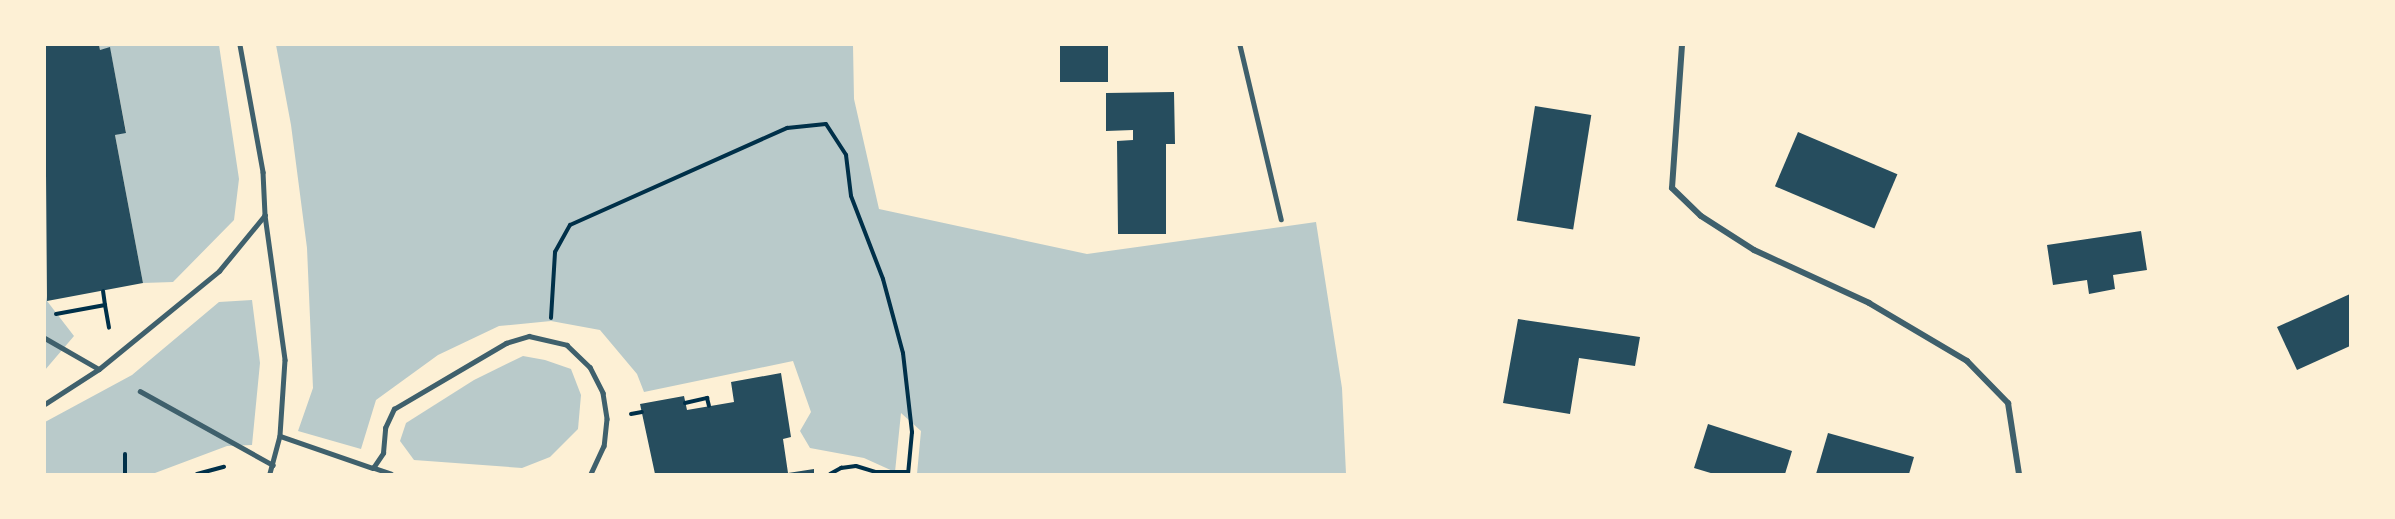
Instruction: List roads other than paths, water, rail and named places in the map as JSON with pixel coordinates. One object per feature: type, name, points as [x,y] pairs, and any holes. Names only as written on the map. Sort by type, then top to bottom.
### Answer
[{"type":"street","points":[[1682,45],[1672,188],[1701,216],[1754,250],[1869,303],[1967,361],[2008,403],[2019,474]]},
{"type":"lane","points":[[240,45],[263,171],[265,215],[285,360],[280,436],[270,474]]},
{"type":"lane","points":[[1240,45],[1281,219]]},
{"type":"lane","points":[[45,404],[99,369],[219,271],[265,215]]},
{"type":"lane","points":[[373,468],[383,453],[385,428],[394,410],[506,343],[529,336],[567,345],[590,367],[603,393],[607,419],[604,446],[591,474]]},
{"type":"lane","points":[[45,338],[99,369]]},
{"type":"lane","points":[[140,391],[273,465]]},
{"type":"lane","points":[[280,436],[391,474]]}]
